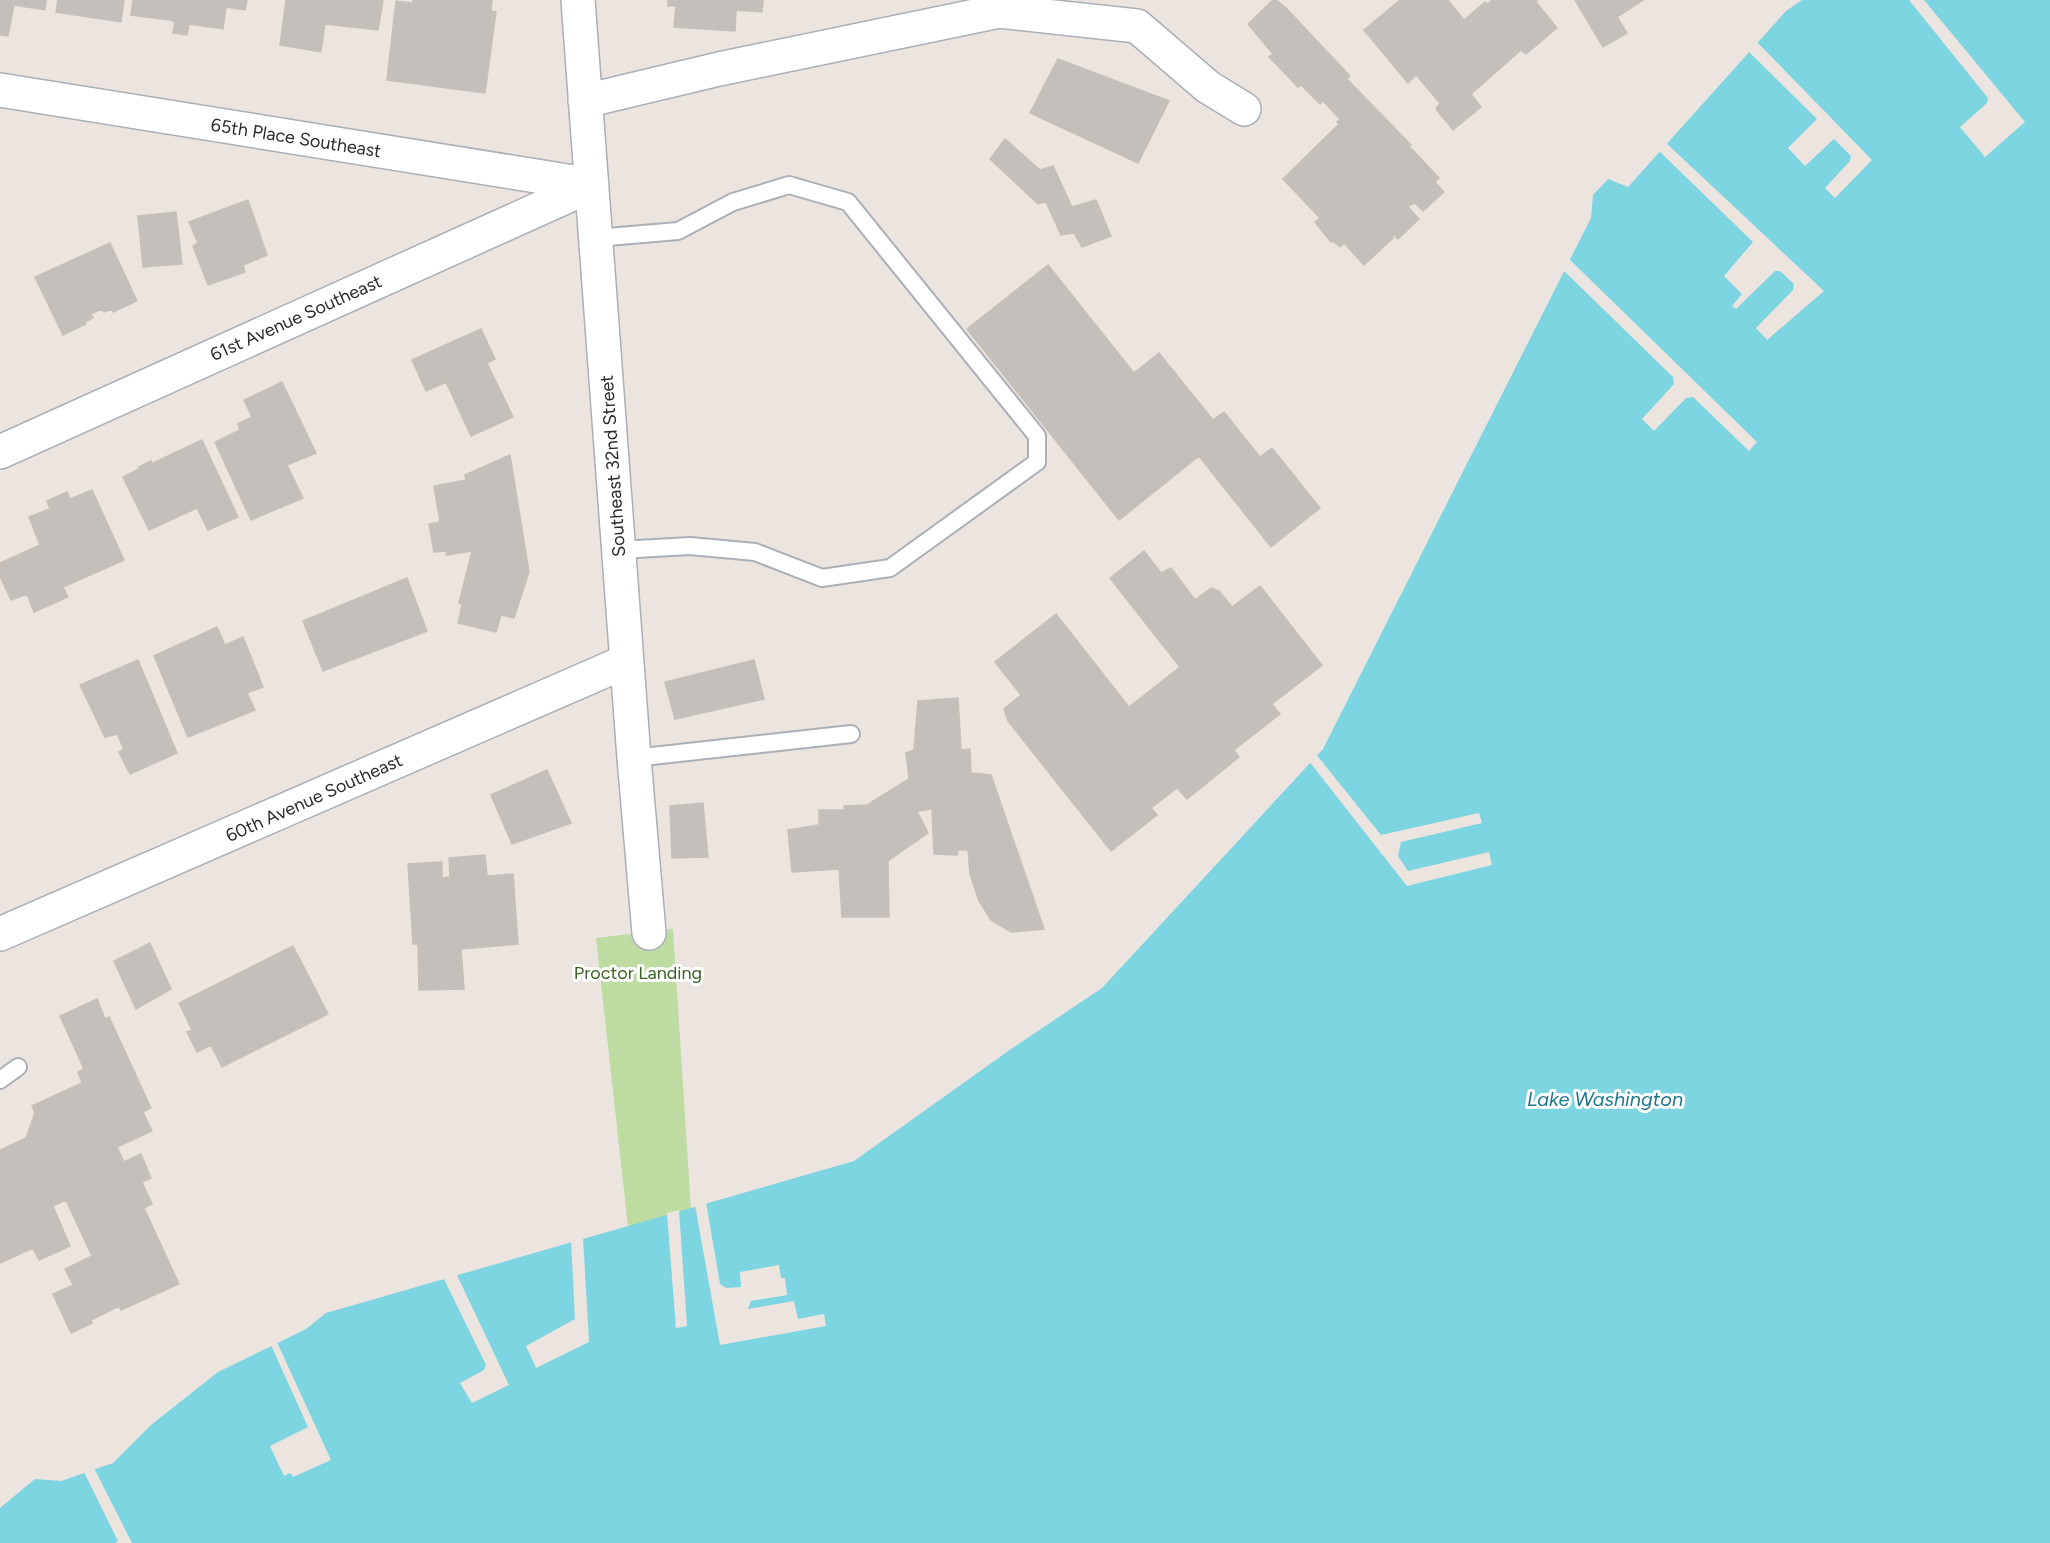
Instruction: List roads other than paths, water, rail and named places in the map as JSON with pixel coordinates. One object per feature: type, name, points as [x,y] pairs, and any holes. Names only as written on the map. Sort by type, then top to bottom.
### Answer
[{"type":"street","name":"Southeast 32nd Street","points":[[578,0],[649,933]]},
{"type":"street","points":[[585,101],[961,9],[1049,8],[1137,26],[1208,87],[1244,110]]},
{"type":"street","name":"65th Place Southeast","points":[[0,90],[592,185]]},
{"type":"street","name":"61st Avenue Southeast","points":[[0,452],[592,185]]},
{"type":"street","name":"60th Avenue Southeast","points":[[0,934],[627,661]]},
{"type":"lane","points":[[596,238],[678,231],[733,202],[789,185],[848,202],[1038,436],[1037,462],[890,568],[822,578],[755,552],[690,546],[619,550]]},
{"type":"lane","points":[[634,758],[851,734]]},
{"type":"lane","points":[[0,1080],[18,1067]]},
{"type":"water","name":"Lake Washington","points":[[1802,0],[2050,0],[2050,1543],[0,1543],[0,1508],[35,1479],[61,1481],[113,1463],[151,1425],[218,1372],[306,1329],[326,1313],[854,1161],[1011,1049],[1102,988],[1323,749],[1591,218],[1593,195],[1608,179],[1628,187],[1786,11]]},
{"type":"park label","name":"Proctor Landing","points":[[638,973]]}]
